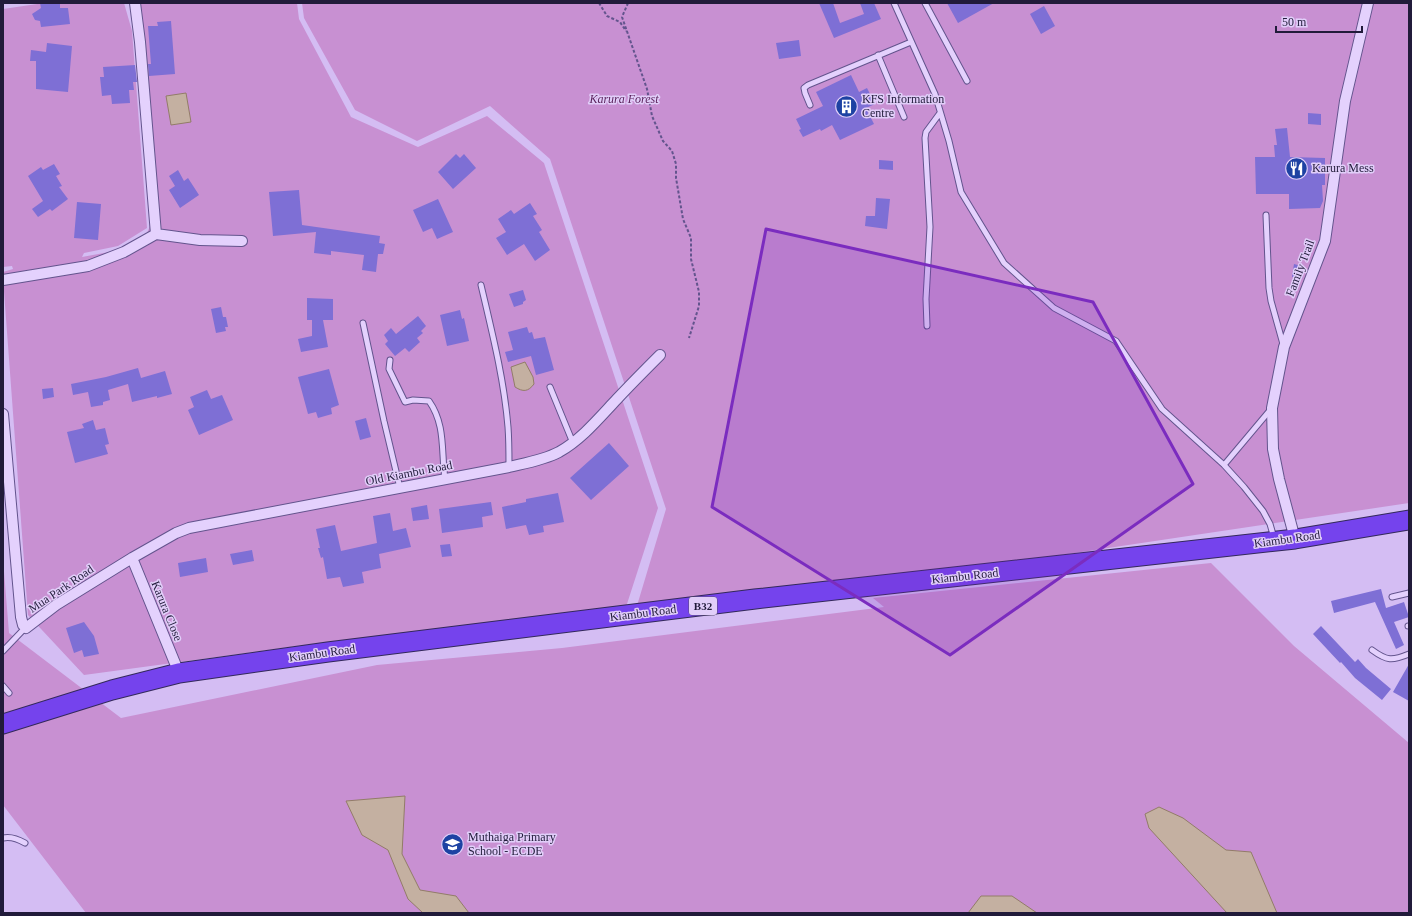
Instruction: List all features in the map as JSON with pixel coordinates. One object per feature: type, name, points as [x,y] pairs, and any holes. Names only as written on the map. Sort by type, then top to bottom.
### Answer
[{"type":"highway","name":"Kiambu Road","points":[[3,724],[112,690],[179,673],[328,652],[755,599],[1295,539],[1409,520]]},
{"type":"street","points":[[135,3],[156,234]]},
{"type":"street","name":"Family Trail","points":[[1295,539],[1279,479],[1273,449],[1272,408],[1284,347],[1325,241],[1345,101],[1368,3]]},
{"type":"street","points":[[3,280],[88,266],[124,252],[156,234],[200,240],[242,241]]},
{"type":"street","name":"Old Kiambu Road","points":[[132,558],[176,533],[193,527],[509,467],[547,457],[559,452],[573,443],[594,424],[660,355]]},
{"type":"street","name":"Mua Park Road","points":[[3,414],[22,617],[25,628],[56,605],[132,558]]},
{"type":"street","name":"Karura Close","points":[[132,558],[179,673]]},
{"type":"lane","points":[[894,3],[935,94],[949,141],[961,192],[1004,263],[1054,308],[1116,341],[1162,409],[1224,465],[1263,511],[1270,524],[1274,541]]},
{"type":"lane","points":[[925,3],[967,81]]},
{"type":"lane","points":[[810,105],[804,88],[808,84],[911,42]]},
{"type":"lane","points":[[878,55],[904,117]]},
{"type":"lane","points":[[927,326],[926,299],[930,227],[925,138],[926,132],[940,113]]},
{"type":"lane","points":[[1266,215],[1269,288],[1271,301],[1284,347]]},
{"type":"lane","points":[[481,285],[501,378],[508,427],[509,467]]},
{"type":"lane","points":[[363,323],[400,488]]},
{"type":"lane","points":[[390,360],[389,369],[405,402],[413,400],[429,402],[436,411],[442,435],[445,479]]},
{"type":"lane","points":[[550,387],[573,443]]},
{"type":"lane","points":[[1224,465],[1272,408]]},
{"type":"lane","points":[[1392,597],[1409,593]]},
{"type":"lane","points":[[3,651],[25,628]]},
{"type":"lane","points":[[1372,650],[1384,658],[1392,660],[1409,654]]},
{"type":"lane","points":[[3,686],[9,693]]},
{"type":"lane","points":[[3,838],[16,838],[25,843]]},
{"type":"path","points":[[599,3],[607,16],[620,22],[628,34]]},
{"type":"path","points":[[628,3],[622,17],[647,89],[652,116],[663,141],[672,151],[676,164],[676,178],[683,219],[691,238],[691,259],[699,292],[699,306],[689,338]]},
{"type":"highlighted area","points":[[766,229],[1093,302],[1193,484],[950,655],[712,507]]},
{"type":"green space","points":[[44,3],[124,3],[132,31],[147,228],[118,246],[84,253],[82,257],[120,250],[147,233],[150,226],[135,34],[131,3],[297,3],[299,19],[351,117],[418,147],[487,116],[544,163],[658,508],[626,607],[327,642],[84,675],[28,615],[3,278],[3,272],[13,269],[12,266],[3,267],[3,9]]},
{"type":"green space","name":"Karura Forest","points":[[302,3],[1409,3],[1409,503],[633,619],[666,509],[550,159],[490,106],[417,141],[355,110],[304,18]]},
{"type":"green space","points":[[3,559],[9,633],[121,718],[377,665],[562,648],[884,607],[873,598],[1211,563],[1294,646],[1409,743],[1409,913],[86,913],[3,805]]},
{"type":"shaded area","points":[[186,93],[191,122],[171,125],[166,96]]},
{"type":"shaded area","points":[[525,362],[533,377],[534,384],[530,389],[520,390],[515,387],[511,367]]},
{"type":"shaded area","points":[[405,796],[402,854],[420,890],[456,896],[469,913],[423,913],[408,899],[388,850],[362,835],[346,801]]},
{"type":"shaded area","points":[[1159,807],[1183,818],[1226,850],[1251,852],[1277,913],[1227,913],[1149,828],[1145,814]]},
{"type":"shaded area","points":[[981,896],[1012,896],[1037,913],[968,913]]},
{"type":"building","points":[[40,3],[60,3],[60,8],[68,8],[70,24],[41,27],[40,21],[35,20],[32,14],[41,8]]},
{"type":"building","points":[[819,3],[833,3],[840,23],[864,14],[860,3],[874,3],[881,19],[834,38]]},
{"type":"building","points":[[947,3],[994,3],[958,23]]},
{"type":"building","points":[[1044,6],[1055,26],[1041,34],[1030,14]]},
{"type":"building","points":[[171,21],[175,74],[149,76],[148,64],[151,64],[148,26],[158,26],[157,22]]},
{"type":"building","points":[[799,40],[801,56],[779,59],[776,43]]},
{"type":"building","points":[[47,43],[72,46],[68,92],[36,89],[36,61],[30,61],[31,50],[46,52]]},
{"type":"building","points":[[135,65],[137,82],[133,82],[134,90],[129,90],[130,103],[112,104],[111,95],[102,96],[100,77],[104,77],[103,67]]},
{"type":"building","name":"KFS Information Centre","points":[[851,75],[859,92],[867,88],[875,104],[866,108],[874,124],[840,140],[832,125],[821,131],[820,129],[803,137],[796,119],[823,106],[816,92]]},
{"type":"building","points":[[1308,113],[1321,114],[1321,125],[1308,124]]},
{"type":"building","points":[[1287,128],[1290,157],[1325,158],[1325,185],[1322,185],[1323,201],[1320,208],[1289,209],[1289,194],[1256,194],[1255,157],[1275,157],[1274,145],[1277,145],[1275,129]]},
{"type":"building","points":[[456,154],[460,158],[464,154],[476,168],[453,189],[438,172]]},
{"type":"building","points":[[879,160],[893,161],[893,170],[879,169]]},
{"type":"building","points":[[54,164],[60,174],[56,176],[62,186],[59,187],[68,199],[52,211],[50,209],[38,217],[32,209],[43,201],[28,176],[41,167],[43,170]]},
{"type":"building","points":[[178,170],[184,181],[188,178],[199,195],[180,208],[169,190],[175,186],[169,176]]},
{"type":"building","points":[[299,190],[302,225],[380,236],[379,243],[385,244],[383,254],[378,254],[376,272],[362,270],[364,255],[331,251],[331,255],[314,253],[316,232],[273,236],[269,192]]},
{"type":"building","points":[[876,198],[890,199],[887,229],[865,226],[866,216],[875,216]]},
{"type":"building","points":[[438,199],[453,232],[437,239],[432,228],[423,232],[413,210]]},
{"type":"building","points":[[77,202],[101,204],[98,240],[74,238]]},
{"type":"building","points":[[530,203],[537,214],[533,216],[542,230],[539,232],[550,250],[535,261],[524,244],[507,255],[496,238],[506,232],[498,219],[511,210],[514,214]]},
{"type":"building","points":[[1294,264],[1305,267],[1302,279],[1292,277]]},
{"type":"building","points":[[523,290],[526,300],[523,304],[514,307],[509,294]]},
{"type":"building","points":[[307,298],[333,299],[333,320],[323,320],[328,347],[301,352],[298,339],[312,336],[312,320],[307,320]]},
{"type":"building","points":[[221,307],[223,317],[226,317],[228,327],[225,327],[226,331],[216,333],[211,309]]},
{"type":"building","points":[[460,310],[462,319],[464,318],[469,341],[447,346],[440,315]]},
{"type":"building","points":[[418,316],[426,326],[421,331],[423,333],[417,338],[420,342],[409,352],[405,348],[395,356],[385,344],[388,341],[384,335],[391,328],[396,334]]},
{"type":"building","points":[[527,327],[529,333],[532,332],[534,339],[545,337],[554,370],[536,375],[531,356],[508,362],[505,352],[513,350],[508,332]]},
{"type":"building","points":[[138,368],[141,378],[165,371],[172,394],[132,402],[128,384],[108,390],[110,400],[103,402],[103,405],[91,407],[88,392],[73,395],[71,384],[106,377]]},
{"type":"building","points":[[329,369],[339,405],[331,408],[332,414],[318,418],[316,412],[308,414],[298,377]]},
{"type":"building","points":[[53,388],[54,397],[43,399],[42,389]]},
{"type":"building","points":[[207,390],[211,399],[222,395],[233,420],[199,435],[188,410],[194,407],[190,397]]},
{"type":"building","points":[[366,418],[371,437],[360,440],[355,421]]},
{"type":"building","points":[[93,420],[96,430],[105,428],[109,444],[105,445],[108,454],[75,463],[67,432],[84,428],[82,424]]},
{"type":"building","points":[[609,443],[629,466],[591,500],[570,478]]},
{"type":"building","points":[[558,493],[564,522],[543,526],[544,532],[529,535],[526,525],[506,529],[502,507],[526,502],[526,499]]},
{"type":"building","points":[[491,502],[493,515],[482,517],[483,527],[442,533],[439,509]]},
{"type":"building","points":[[427,505],[429,519],[413,521],[411,508]]},
{"type":"building","points":[[390,513],[393,531],[406,528],[411,547],[379,554],[381,568],[362,572],[364,583],[343,587],[340,577],[327,579],[323,557],[321,558],[318,548],[320,548],[316,529],[335,525],[341,551],[377,543],[373,516]]},
{"type":"building","points":[[450,544],[452,556],[442,557],[440,545]]},
{"type":"building","points":[[252,550],[254,561],[233,565],[230,554]]},
{"type":"building","points":[[206,558],[208,572],[180,577],[178,563]]},
{"type":"building","points":[[1381,589],[1386,608],[1404,602],[1409,617],[1394,622],[1404,645],[1396,649],[1375,602],[1334,613],[1331,601]]},
{"type":"building","points":[[84,622],[94,636],[99,654],[84,657],[82,650],[74,653],[66,628]]},
{"type":"building","points":[[1321,626],[1355,662],[1358,659],[1366,668],[1391,689],[1382,700],[1355,678],[1313,634]]},
{"type":"building","points":[[1409,664],[1409,701],[1393,692]]},
{"type":"place","name":"KFS Information Centre","points":[[847,106]]},
{"type":"place","name":"Karura Mess","points":[[1297,168]]},
{"type":"place","name":"Muthaiga Primary School - ECDE","points":[[452,844]]}]
